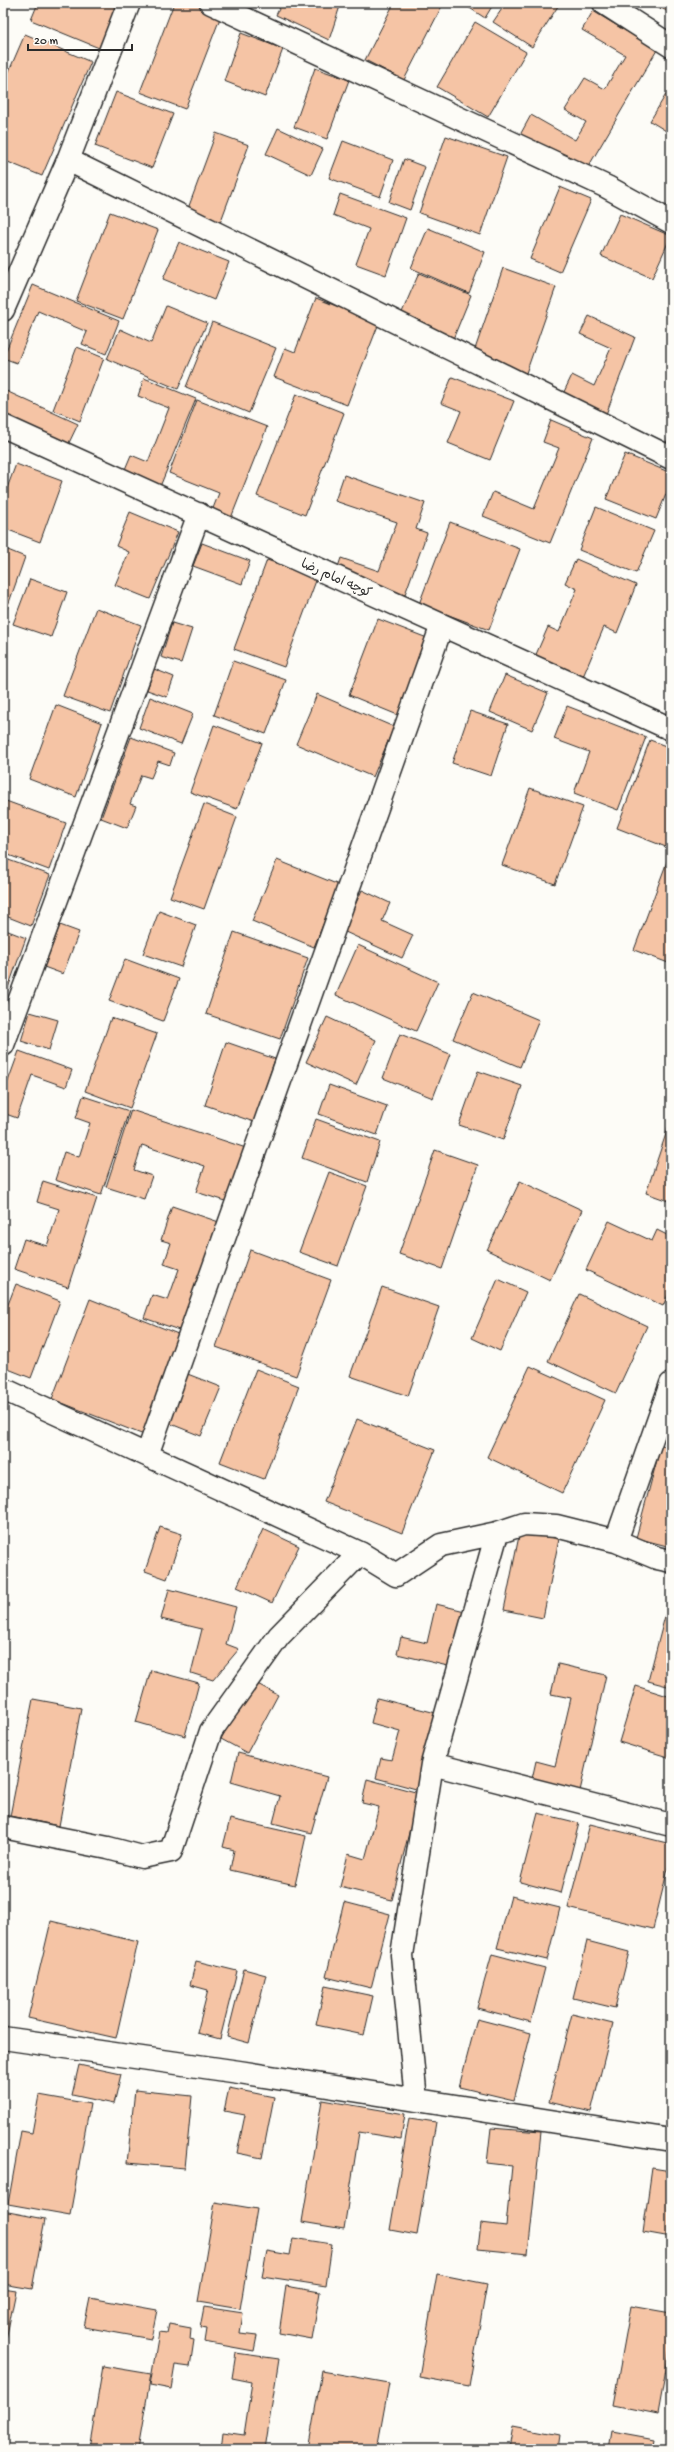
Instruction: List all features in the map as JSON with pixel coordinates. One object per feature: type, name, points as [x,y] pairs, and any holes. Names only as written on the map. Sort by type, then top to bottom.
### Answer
[{"type":"street","points":[[3,310],[68,160],[129,3]]},
{"type":"street","points":[[211,3],[607,187],[671,222]]},
{"type":"street","points":[[604,3],[671,46]]},
{"type":"street","points":[[68,160],[671,458]]},
{"type":"street","name":"کوچه امام رضا","points":[[3,426],[671,729]]},
{"type":"street","points":[[3,1045],[199,514]]},
{"type":"street","points":[[147,1456],[442,625]]},
{"type":"street","points":[[616,1540],[671,1384]]},
{"type":"street","points":[[3,1389],[360,1553],[396,1575],[441,1545],[498,1533],[524,1524],[556,1526],[616,1540],[657,1558],[671,1561]]},
{"type":"street","points":[[416,2100],[402,1955],[432,1764],[498,1533]]},
{"type":"street","points":[[3,1827],[142,1857],[171,1851],[211,1731],[279,1636],[360,1553]]},
{"type":"street","points":[[432,1764],[671,1824]]},
{"type":"street","points":[[3,2038],[671,2140]]},
{"type":"building","points":[[38,3],[118,3],[99,48],[31,20]]},
{"type":"building","points":[[174,3],[196,3],[222,13],[185,109],[140,92]]},
{"type":"building","points":[[282,3],[341,3],[329,40],[276,15]]},
{"type":"building","points":[[394,3],[435,3],[442,6],[404,80],[365,60]]},
{"type":"building","points":[[462,3],[494,3],[485,18]]},
{"type":"building","points":[[506,3],[560,3],[532,47],[493,22]]},
{"type":"building","points":[[650,3],[671,3],[671,8],[669,12]]},
{"type":"building","points":[[593,11],[657,50],[584,174],[520,135],[531,115],[575,140],[586,122],[565,110],[585,78],[605,89],[625,55],[582,30]]},
{"type":"building","points":[[475,22],[526,52],[488,117],[437,87]]},
{"type":"building","points":[[241,33],[283,49],[265,97],[224,81]]},
{"type":"building","points":[[25,34],[91,62],[42,176],[3,160],[3,85]]},
{"type":"building","points":[[315,68],[349,80],[327,139],[294,127]]},
{"type":"building","points":[[671,86],[671,134],[650,121]]},
{"type":"building","points":[[116,92],[173,114],[152,168],[95,146]]},
{"type":"building","points":[[278,128],[323,149],[311,175],[266,154]]},
{"type":"building","points":[[216,133],[249,145],[219,226],[186,214]]},
{"type":"building","points":[[446,136],[507,157],[480,235],[419,213]]},
{"type":"building","points":[[343,141],[393,160],[380,197],[329,178]]},
{"type":"building","points":[[404,159],[425,167],[410,210],[389,202]]},
{"type":"building","points":[[560,187],[591,200],[560,272],[530,259]]},
{"type":"building","points":[[340,194],[406,218],[386,275],[356,264],[369,229],[333,215]]},
{"type":"building","points":[[110,212],[158,230],[123,319],[76,301]]},
{"type":"building","points":[[620,214],[671,236],[652,278],[601,256]]},
{"type":"building","points":[[428,228],[485,252],[469,293],[411,268]]},
{"type":"building","points":[[179,242],[229,262],[214,300],[163,279]]},
{"type":"building","points":[[503,268],[556,287],[526,373],[473,355]]},
{"type":"building","points":[[419,273],[471,295],[453,339],[400,317]]},
{"type":"building","points":[[33,285],[119,321],[106,354],[82,344],[87,332],[38,311],[17,363],[3,358]]},
{"type":"building","points":[[316,298],[379,323],[347,405],[274,377],[285,348],[295,352]]},
{"type":"building","points":[[166,306],[207,323],[178,389],[107,359],[120,329],[151,343]]},
{"type":"building","points":[[589,316],[635,337],[605,417],[562,396],[572,375],[594,386],[611,348],[580,334]]},
{"type":"building","points":[[212,322],[276,348],[249,413],[186,387]]},
{"type":"building","points":[[77,347],[104,358],[80,421],[53,410]]},
{"type":"building","points":[[452,377],[514,401],[490,460],[448,443],[461,411],[441,403]]},
{"type":"building","points":[[144,378],[196,399],[159,489],[123,474],[131,455],[148,462],[169,408],[138,396]]},
{"type":"building","points":[[4,390],[78,424],[67,447],[3,418]]},
{"type":"building","points":[[296,394],[344,413],[305,515],[257,496]]},
{"type":"building","points":[[197,400],[267,427],[231,518],[212,511],[219,493],[169,473]]},
{"type":"building","points":[[551,420],[593,438],[550,543],[483,516],[493,492],[534,509],[559,448],[543,442]]},
{"type":"building","points":[[671,431],[671,451],[664,448]]},
{"type":"building","points":[[625,454],[671,473],[671,482],[656,519],[606,499]]},
{"type":"building","points":[[16,464],[62,481],[40,542],[3,528],[3,499]]},
{"type":"building","points":[[344,475],[425,503],[416,529],[427,533],[404,597],[336,573],[341,558],[379,571],[397,522],[335,501]]},
{"type":"building","points":[[596,507],[654,531],[636,573],[579,550]]},
{"type":"building","points":[[130,512],[178,532],[150,599],[115,585],[129,552],[116,546]]},
{"type":"building","points":[[450,522],[520,549],[489,630],[419,604]]},
{"type":"building","points":[[202,543],[250,561],[242,584],[193,566]]},
{"type":"building","points":[[3,548],[25,557],[5,614],[3,614]]},
{"type":"building","points":[[576,559],[636,585],[617,633],[604,627],[582,679],[534,659],[548,627],[559,632],[577,589],[565,583]]},
{"type":"building","points":[[267,560],[317,578],[284,667],[234,649]]},
{"type":"building","points":[[30,579],[67,592],[51,637],[13,624]]},
{"type":"building","points":[[96,608],[141,625],[110,713],[63,696]]},
{"type":"building","points":[[378,619],[435,641],[405,718],[349,695]]},
{"type":"building","points":[[172,623],[192,629],[181,663],[161,657]]},
{"type":"building","points":[[233,661],[286,680],[266,734],[214,715]]},
{"type":"building","points":[[154,669],[174,677],[167,697],[147,690]]},
{"type":"building","points":[[505,675],[548,693],[532,730],[490,712]]},
{"type":"building","points":[[317,694],[394,727],[373,777],[296,744]]},
{"type":"building","points":[[150,697],[193,714],[181,744],[139,728]]},
{"type":"building","points":[[56,705],[102,723],[76,797],[29,779]]},
{"type":"building","points":[[567,706],[646,737],[618,810],[574,793],[589,752],[554,739]]},
{"type":"building","points":[[470,711],[508,724],[491,776],[452,763]]},
{"type":"building","points":[[214,725],[262,743],[237,809],[190,792]]},
{"type":"building","points":[[131,737],[174,753],[170,765],[158,761],[151,778],[141,775],[130,804],[136,806],[127,828],[101,818]]},
{"type":"building","points":[[650,740],[671,748],[671,849],[617,828]]},
{"type":"building","points":[[530,788],[583,807],[555,884],[502,865]]},
{"type":"building","points":[[6,801],[66,823],[49,870],[3,853],[3,809]]},
{"type":"building","points":[[204,804],[237,817],[204,909],[170,897]]},
{"type":"building","points":[[3,858],[50,875],[31,926],[3,915]]},
{"type":"building","points":[[668,859],[671,860],[671,964],[634,950]]},
{"type":"building","points":[[277,860],[339,885],[314,947],[252,921]]},
{"type":"building","points":[[362,890],[390,903],[382,921],[413,935],[402,958],[343,931]]},
{"type":"building","points":[[159,911],[196,925],[181,967],[143,954]]},
{"type":"building","points":[[60,925],[79,932],[63,974],[44,967]]},
{"type":"building","points":[[3,929],[26,938],[3,1002]]},
{"type":"building","points":[[234,932],[308,958],[280,1039],[206,1014]]},
{"type":"building","points":[[358,945],[438,982],[416,1031],[336,995]]},
{"type":"building","points":[[125,959],[179,979],[163,1021],[109,1001]]},
{"type":"building","points":[[473,992],[539,1020],[520,1067],[453,1039]]},
{"type":"building","points":[[30,1012],[58,1020],[49,1050],[21,1041]]},
{"type":"building","points":[[327,1017],[376,1040],[356,1085],[306,1062]]},
{"type":"building","points":[[111,1018],[157,1034],[130,1108],[85,1091]]},
{"type":"building","points":[[400,1034],[450,1054],[433,1098],[383,1078]]},
{"type":"building","points":[[226,1042],[275,1059],[254,1122],[205,1105]]},
{"type":"building","points":[[19,1051],[72,1070],[66,1087],[32,1075],[17,1118],[3,1113],[3,1095]]},
{"type":"building","points":[[478,1071],[522,1086],[503,1140],[459,1125]]},
{"type":"building","points":[[329,1085],[387,1106],[377,1135],[319,1114]]},
{"type":"building","points":[[83,1096],[129,1111],[101,1195],[55,1180],[64,1152],[79,1157],[90,1123],[76,1118]]},
{"type":"building","points":[[131,1110],[246,1148],[228,1202],[196,1192],[205,1166],[142,1145],[134,1170],[152,1176],[144,1199],[106,1187]]},
{"type":"building","points":[[316,1119],[380,1142],[367,1182],[302,1158]]},
{"type":"building","points":[[671,1119],[671,1202],[646,1193]]},
{"type":"building","points":[[435,1150],[478,1165],[442,1269],[399,1254]]},
{"type":"building","points":[[329,1172],[367,1186],[338,1266],[299,1252]]},
{"type":"building","points":[[43,1181],[97,1198],[68,1287],[14,1269],[24,1239],[47,1246],[59,1209],[37,1202]]},
{"type":"building","points":[[520,1181],[582,1210],[550,1280],[487,1250]]},
{"type":"building","points":[[172,1206],[219,1222],[182,1331],[144,1318],[152,1295],[168,1300],[179,1269],[164,1264],[171,1243],[161,1240]]},
{"type":"building","points":[[609,1221],[652,1241],[657,1230],[671,1237],[671,1288],[663,1306],[586,1270]]},
{"type":"building","points":[[250,1250],[331,1280],[296,1376],[216,1347]]},
{"type":"building","points":[[498,1279],[526,1292],[500,1351],[472,1338]]},
{"type":"building","points":[[16,1284],[60,1301],[31,1378],[3,1367],[3,1317]]},
{"type":"building","points":[[382,1287],[439,1307],[408,1396],[350,1376]]},
{"type":"building","points":[[579,1294],[647,1326],[616,1393],[548,1361]]},
{"type":"building","points":[[90,1299],[183,1336],[144,1435],[52,1399]]},
{"type":"building","points":[[530,1366],[605,1400],[562,1493],[487,1457]]},
{"type":"building","points":[[256,1369],[299,1386],[264,1479],[220,1462]]},
{"type":"building","points":[[185,1373],[221,1387],[201,1436],[166,1422]]},
{"type":"building","points":[[357,1419],[435,1450],[402,1533],[324,1502]]},
{"type":"building","points":[[661,1445],[671,1448],[671,1547],[636,1538]]},
{"type":"building","points":[[160,1527],[182,1534],[167,1579],[145,1571]]},
{"type":"building","points":[[263,1529],[299,1546],[272,1603],[237,1587]]},
{"type":"building","points":[[520,1531],[559,1539],[543,1618],[504,1610]]},
{"type":"building","points":[[169,1589],[236,1607],[226,1644],[239,1649],[213,1680],[191,1673],[202,1629],[161,1619]]},
{"type":"building","points":[[671,1593],[671,1687],[648,1681]]},
{"type":"building","points":[[436,1604],[465,1611],[452,1667],[397,1654],[401,1637],[427,1643]]},
{"type":"building","points":[[558,1664],[606,1675],[580,1791],[532,1779],[536,1761],[555,1766],[571,1698],[551,1694]]},
{"type":"building","points":[[151,1670],[199,1683],[185,1736],[136,1722]]},
{"type":"building","points":[[252,1681],[278,1695],[247,1753],[221,1739]]},
{"type":"building","points":[[636,1686],[671,1697],[671,1758],[619,1742]]},
{"type":"building","points":[[377,1698],[436,1713],[416,1789],[376,1778],[381,1758],[392,1760],[400,1731],[371,1723]]},
{"type":"building","points":[[33,1699],[81,1708],[59,1826],[10,1816]]},
{"type":"building","points":[[238,1753],[327,1777],[311,1833],[273,1823],[280,1796],[231,1782]]},
{"type":"building","points":[[367,1779],[419,1793],[392,1900],[340,1887],[348,1854],[365,1859],[379,1807],[362,1803]]},
{"type":"building","points":[[538,1813],[579,1823],[561,1893],[520,1882]]},
{"type":"building","points":[[230,1819],[306,1836],[295,1885],[230,1870],[234,1850],[223,1847]]},
{"type":"building","points":[[590,1824],[671,1844],[671,1856],[653,1929],[568,1908]]},
{"type":"building","points":[[511,1896],[560,1908],[547,1960],[497,1948]]},
{"type":"building","points":[[344,1902],[390,1914],[371,1988],[326,1977]]},
{"type":"building","points":[[51,1921],[138,1942],[116,2038],[28,2018]]},
{"type":"building","points":[[587,1941],[629,1952],[615,2008],[573,1998]]},
{"type":"building","points":[[492,1954],[545,1968],[531,2022],[477,2008]]},
{"type":"building","points":[[196,1961],[237,1971],[220,2039],[197,2033],[208,1990],[190,1985]]},
{"type":"building","points":[[244,1969],[266,1975],[249,2043],[227,2037]]},
{"type":"building","points":[[325,1986],[373,1996],[364,2035],[316,2025]]},
{"type":"building","points":[[572,2014],[613,2024],[591,2112],[549,2102]]},
{"type":"building","points":[[477,2019],[531,2033],[514,2100],[459,2087]]},
{"type":"building","points":[[79,2065],[121,2074],[114,2104],[72,2095]]},
{"type":"building","points":[[229,2088],[274,2097],[262,2158],[237,2153],[245,2115],[224,2111]]},
{"type":"building","points":[[135,2090],[192,2096],[185,2168],[127,2163]]},
{"type":"building","points":[[39,2095],[90,2104],[70,2215],[8,2204],[21,2131],[32,2133]]},
{"type":"building","points":[[322,2100],[405,2114],[401,2139],[359,2132],[344,2229],[302,2222]]},
{"type":"building","points":[[409,2118],[436,2122],[417,2235],[390,2230]]},
{"type":"building","points":[[491,2128],[541,2132],[528,2254],[478,2249],[481,2223],[506,2226],[512,2166],[487,2163]]},
{"type":"building","points":[[652,2168],[671,2171],[671,2237],[643,2232]]},
{"type":"building","points":[[215,2202],[257,2209],[240,2309],[198,2302]]},
{"type":"building","points":[[3,2211],[45,2219],[32,2289],[3,2284]]},
{"type":"building","points":[[293,2238],[332,2244],[326,2286],[262,2276],[267,2251],[290,2255]]},
{"type":"building","points":[[437,2274],[487,2284],[469,2386],[419,2377]]},
{"type":"building","points":[[286,2286],[320,2292],[312,2339],[279,2333]]},
{"type":"building","points":[[3,2289],[16,2291],[3,2354]]},
{"type":"building","points":[[90,2298],[157,2310],[151,2339],[84,2327]]},
{"type":"building","points":[[631,2306],[671,2313],[671,2342],[658,2414],[613,2405]]},
{"type":"building","points":[[204,2307],[243,2313],[240,2334],[257,2336],[254,2351],[204,2342],[206,2329],[200,2328]]},
{"type":"building","points":[[169,2324],[191,2328],[190,2339],[194,2340],[190,2367],[175,2365],[171,2389],[150,2385],[159,2332],[167,2333]]},
{"type":"building","points":[[236,2353],[279,2359],[265,2449],[221,2449],[223,2432],[244,2435],[252,2382],[232,2378]]},
{"type":"building","points":[[103,2366],[151,2374],[138,2449],[89,2449]]},
{"type":"building","points":[[322,2371],[389,2383],[377,2449],[308,2449]]},
{"type":"building","points":[[513,2426],[560,2435],[558,2449],[509,2449]]},
{"type":"building","points":[[611,2431],[655,2439],[653,2449],[608,2449]]}]
